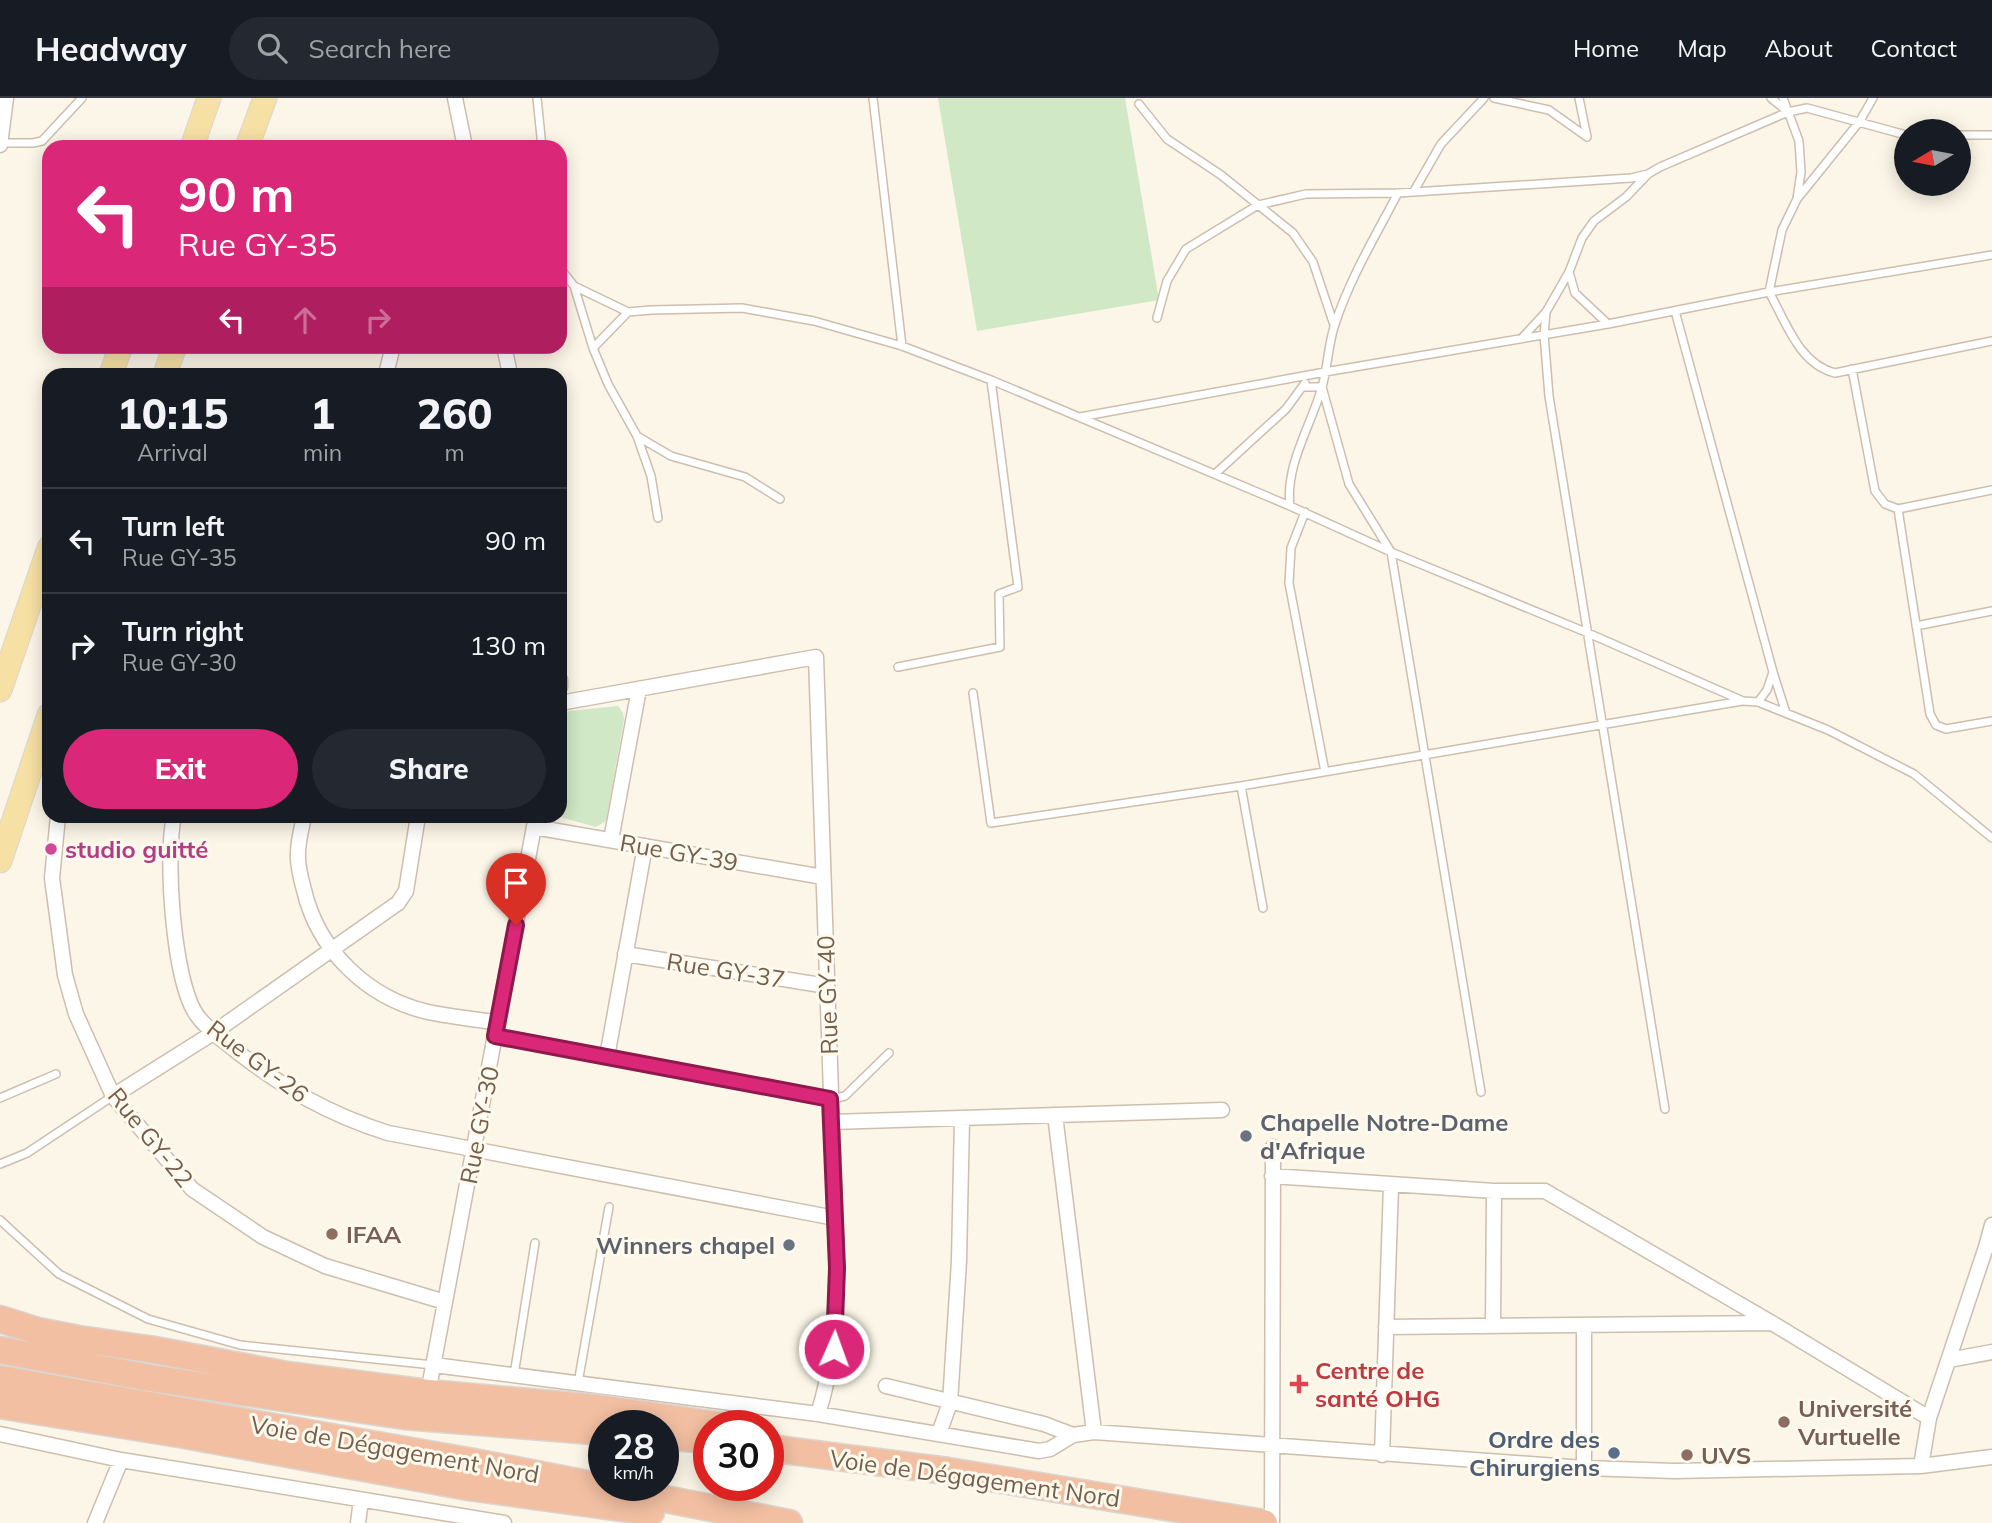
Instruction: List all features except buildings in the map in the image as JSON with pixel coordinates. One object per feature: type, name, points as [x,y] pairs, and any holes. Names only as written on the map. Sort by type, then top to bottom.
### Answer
[{"type":"highway","points":[[0,1319],[38,1331],[287,1375],[428,1393],[598,1408],[693,1422]]},
{"type":"highway","name":"Voie de Dégagement Nord","points":[[0,1350],[175,1382],[404,1416],[588,1431]]},
{"type":"highway","name":"Voie de Dégagement Nord","points":[[0,1379],[511,1469],[789,1523]]},
{"type":"highway","points":[[0,1405],[179,1434],[468,1487],[727,1523]]},
{"type":"highway","points":[[784,1436],[902,1457],[948,1471]]},
{"type":"highway","name":"Voie de Dégagement Nord","points":[[784,1450],[948,1471],[1264,1523]]},
{"type":"main road","points":[[194,140],[209,98]]},
{"type":"main road","points":[[250,140],[265,98]]},
{"type":"main road","points":[[1,684],[42,568]]},
{"type":"main road","points":[[0,861],[42,736]]},
{"type":"street","points":[[0,144],[6,98]]},
{"type":"street","points":[[455,98],[464,140]]},
{"type":"street","name":"Rue GY-40","points":[[639,689],[816,657],[837,1268],[834,1349],[828,1383],[818,1414]]},
{"type":"street","points":[[567,702],[639,689],[611,840]]},
{"type":"street","name":"Rue GY-22","points":[[57,823],[52,878],[65,975],[76,1014],[113,1096],[192,1189],[262,1237],[325,1266],[445,1302]]},
{"type":"street","name":"Rue GY-26","points":[[173,823],[171,885],[175,939],[195,1013],[213,1033],[281,1083],[346,1119],[388,1133],[835,1218]]},
{"type":"street","points":[[303,823],[298,853],[308,909],[317,929],[330,949],[354,975],[391,998],[426,1012],[607,1057],[830,1099]]},
{"type":"street","points":[[113,1096],[213,1033],[398,903],[406,891],[417,823]]},
{"type":"street","name":"Rue GY-30","points":[[428,1393],[535,823]]},
{"type":"street","name":"Rue GY-39","points":[[543,823],[611,840],[823,877]]},
{"type":"street","points":[[607,1057],[645,846]]},
{"type":"street","name":"Rue GY-37","points":[[625,954],[827,986]]},
{"type":"street","points":[[831,1122],[1222,1110]]},
{"type":"street","points":[[1055,1115],[1094,1432]]},
{"type":"street","points":[[939,1433],[950,1403],[959,1261],[962,1118]]},
{"type":"street","points":[[1272,1523],[1273,1147]]},
{"type":"street","points":[[1272,1176],[1494,1191],[1545,1191],[1929,1418]]},
{"type":"street","points":[[1382,1455],[1391,1185]]},
{"type":"street","points":[[1493,1326],[1494,1191]]},
{"type":"street","points":[[1921,1466],[1929,1418],[1989,1247],[1992,1225]]},
{"type":"street","points":[[1386,1328],[1772,1323]]},
{"type":"street","points":[[1584,1325],[1584,1468]]},
{"type":"street","points":[[1949,1360],[1992,1352]]},
{"type":"street","points":[[434,1365],[818,1414],[1039,1451],[1050,1449],[1073,1436],[1094,1432],[1382,1455],[1675,1471],[1921,1466],[1992,1457]]},
{"type":"street","points":[[886,1386],[1044,1424],[1073,1436]]},
{"type":"street","points":[[0,1434],[121,1460],[504,1523]]},
{"type":"street","points":[[95,1523],[121,1460]]},
{"type":"street","points":[[358,1523],[361,1500]]},
{"type":"lane","points":[[43,140],[82,98]]},
{"type":"lane","points":[[537,98],[541,140]]},
{"type":"lane","points":[[873,98],[902,346]]},
{"type":"lane","points":[[1413,191],[1441,144],[1484,98]]},
{"type":"lane","points":[[1494,98],[1549,110],[1587,136],[1579,98]]},
{"type":"lane","points":[[1771,98],[1788,112]]},
{"type":"lane","points":[[1783,98],[1799,141],[1801,172],[1797,199]]},
{"type":"lane","points":[[1873,98],[1860,121],[1797,199],[1782,230],[1769,292],[1802,353],[1822,370],[1835,373],[1992,341]]},
{"type":"lane","points":[[1139,104],[1167,139],[1221,175],[1293,233],[1313,262],[1334,325]]},
{"type":"lane","points":[[1157,318],[1167,281],[1186,249],[1258,205],[1306,194],[1398,193],[1631,178],[1648,174],[1788,112],[1807,108],[1894,131]]},
{"type":"lane","points":[[1971,135],[1992,135]]},
{"type":"lane","points":[[0,144],[42,141]]},
{"type":"lane","points":[[1522,338],[1546,312],[1569,272],[1582,238],[1594,221],[1626,197],[1648,174]]},
{"type":"lane","points":[[1290,506],[1288,492],[1292,471],[1322,387],[1334,325],[1356,272],[1398,193]]},
{"type":"lane","points":[[1079,417],[1608,324],[1769,292],[1992,255]]},
{"type":"lane","points":[[1569,272],[1574,293],[1608,324]]},
{"type":"lane","points":[[567,277],[574,286],[593,348],[608,384],[637,436],[651,476],[658,518]]},
{"type":"lane","points":[[574,286],[628,312],[742,308],[814,321],[902,346],[991,380],[1215,474],[1391,552],[1588,633],[1743,701]]},
{"type":"lane","points":[[1675,311],[1786,713]]},
{"type":"lane","points":[[593,348],[628,312]]},
{"type":"lane","points":[[1546,312],[1544,335],[1549,396],[1665,1109]]},
{"type":"lane","points":[[1852,369],[1875,491],[1885,504],[1898,509],[1992,490]]},
{"type":"lane","points":[[1215,474],[1286,409],[1304,387],[1307,375]]},
{"type":"lane","points":[[898,667],[1000,647],[999,594],[1018,587],[991,380]]},
{"type":"lane","points":[[1304,387],[1322,387]]},
{"type":"lane","points":[[1322,387],[1349,484],[1391,552],[1481,1092]]},
{"type":"lane","points":[[637,436],[671,456],[745,477],[780,499]]},
{"type":"lane","points":[[1898,509],[1930,714],[1936,725],[1946,729],[1992,721]]},
{"type":"lane","points":[[1305,512],[1291,548],[1289,583],[1325,772]]},
{"type":"lane","points":[[1916,626],[1992,611]]},
{"type":"lane","points":[[1758,702],[1767,690],[1773,672]]},
{"type":"lane","points":[[973,693],[991,823],[1241,786],[1743,701],[1758,702],[1828,730],[1914,774],[1992,838]]},
{"type":"lane","points":[[1241,786],[1263,908]]},
{"type":"lane","points":[[830,1099],[845,1096],[889,1053]]},
{"type":"lane","points":[[0,1098],[55,1074]]},
{"type":"lane","points":[[0,1164],[27,1153],[113,1096]]},
{"type":"lane","points":[[578,1383],[609,1208]]},
{"type":"lane","points":[[0,1220],[59,1274],[148,1319],[240,1345],[434,1365]]},
{"type":"lane","points":[[513,1375],[535,1243]]},
{"type":"green space","points":[[938,98],[1125,98],[1159,300],[977,331]]},
{"type":"green space","points":[[618,706],[623,713],[606,821],[596,827],[567,819],[569,711]]},
{"type":"place","name":"studio guitté","points":[[51,849]]},
{"type":"place","name":"Chapelle Notre-Dame d'Afrique","points":[[1246,1136]]},
{"type":"place","name":"IFAA","points":[[332,1234]]},
{"type":"place","name":"Winners chapel","points":[[789,1245]]},
{"type":"place","name":"Centre de santé OHG","points":[[1299,1384]]},
{"type":"place","name":"Université Vurtuelle","points":[[1784,1422]]},
{"type":"place","name":"Ordre des Chirurgiens","points":[[1614,1453]]},
{"type":"place","name":"UVS","points":[[1687,1455]]},
{"type":"route","points":[[516,925],[495,1036],[830,1099],[837,1268],[834,1349]]}]
